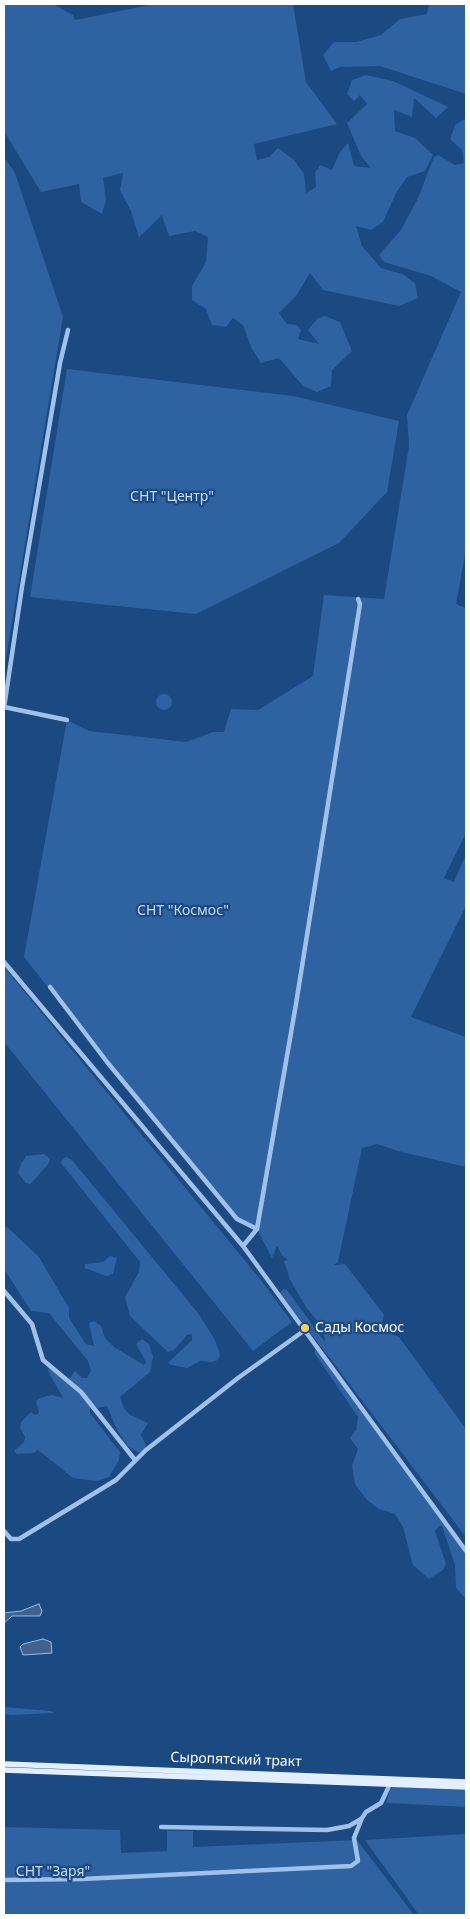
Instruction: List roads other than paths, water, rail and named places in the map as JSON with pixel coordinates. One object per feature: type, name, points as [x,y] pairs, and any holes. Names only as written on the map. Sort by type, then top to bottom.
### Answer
[{"type":"main road","name":"Сыропятский тракт","points":[[4,1764],[466,1782]]},
{"type":"main road","name":"Сыропятский тракт","points":[[4,1770],[466,1787]]},
{"type":"street","points":[[67,720],[4,708],[60,363],[68,330]]},
{"type":"street","points":[[243,1246],[257,1229],[301,975],[360,604],[358,599]]},
{"type":"street","points":[[4,962],[243,1246],[466,1551]]},
{"type":"street","points":[[50,987],[107,1062],[237,1219],[257,1229]]},
{"type":"street","points":[[4,1290],[32,1324],[43,1360],[81,1392],[135,1460]]},
{"type":"street","points":[[4,1531],[11,1539],[21,1538],[116,1480],[135,1460],[238,1378],[305,1330]]},
{"type":"street","points":[[4,1880],[82,1879],[351,1866],[358,1862],[354,1838],[362,1818],[366,1812],[381,1803],[390,1784]]},
{"type":"street","points":[[161,1827],[327,1830],[349,1826],[362,1818]]},
{"type":"place","name":"Сады Космос","points":[[305,1328]]},
{"type":"park label","name":"СНТ \"Центр\"","points":[[172,497]]},
{"type":"park label","name":"СНТ \"Космос\"","points":[[183,911]]},
{"type":"park label","name":"СНТ \"Заря\"","points":[[53,1872]]}]
